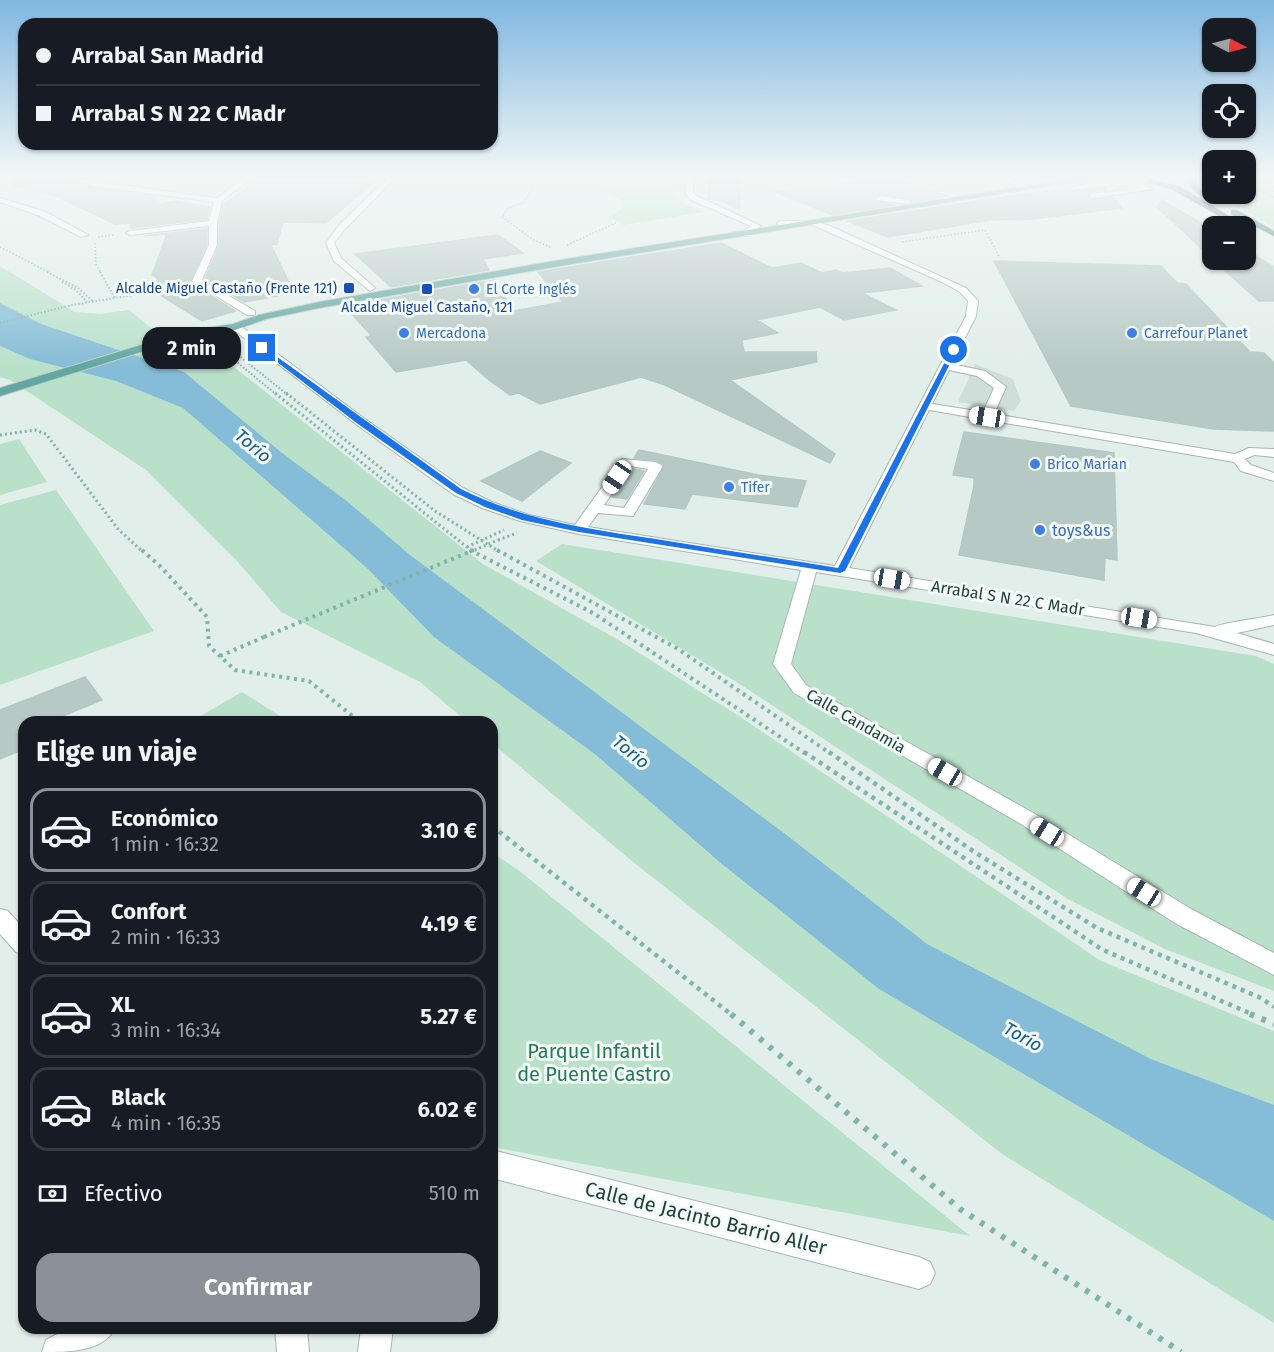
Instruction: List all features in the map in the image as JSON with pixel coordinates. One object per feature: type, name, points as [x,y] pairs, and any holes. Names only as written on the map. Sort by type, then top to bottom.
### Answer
[{"type":"main road","points":[[0,392],[191,333],[370,288],[663,241]]},
{"type":"main road","points":[[235,322],[400,290],[700,241]]},
{"type":"street","name":"Arrabal S N 22 C Madr","points":[[213,241],[197,281],[235,322],[361,422],[458,491],[488,506],[525,518],[579,530],[1196,628],[1274,650]]},
{"type":"street","points":[[331,241],[337,259],[370,288]]},
{"type":"street","points":[[840,571],[971,316],[973,301],[963,290],[945,280],[862,241]]},
{"type":"street","points":[[945,366],[981,373],[1000,387],[987,417]]},
{"type":"street","points":[[925,406],[1238,459],[1246,468],[1274,477]]},
{"type":"street","points":[[1238,459],[1239,456],[1251,451],[1274,453]]},
{"type":"street","points":[[579,530],[596,508]]},
{"type":"street","name":"Calle Candamia","points":[[810,566],[783,664],[800,689],[1028,819],[1183,916],[1274,965]]},
{"type":"street","name":"Arrabal S N 22 C Madr","points":[[1196,628],[1246,627],[1274,620]]},
{"type":"street","points":[[0,918],[18,938]]},
{"type":"street","name":"Calle de Jacinto Barrio Aller","points":[[498,1166],[919,1273]]},
{"type":"street","points":[[58,1352],[89,1334]]},
{"type":"street","points":[[292,1334],[293,1352]]},
{"type":"street","points":[[374,1352],[376,1334]]},
{"type":"path","points":[[94,241],[96,264],[115,298]]},
{"type":"path","points":[[537,241],[556,250]]},
{"type":"path","points":[[564,246],[575,241]]},
{"type":"path","points":[[902,243],[914,241]]},
{"type":"path","points":[[990,241],[1000,258]]},
{"type":"path","points":[[0,248],[78,288],[93,301]]},
{"type":"path","points":[[0,248],[76,290],[87,302]]},
{"type":"path","points":[[0,323],[87,302],[189,286]]},
{"type":"path","points":[[1274,1007],[1261,998],[1097,928],[976,853],[678,649],[481,541],[435,510],[222,342],[215,344],[466,548],[593,613],[1103,950],[1274,1024]]},
{"type":"path","points":[[0,435],[35,430],[46,434],[118,529],[161,567],[207,617],[209,646],[235,670],[309,681],[353,716]]},
{"type":"path","points":[[466,548],[504,530]]},
{"type":"path","points":[[220,656],[517,533]]},
{"type":"path","points":[[498,831],[699,987],[960,1209],[1181,1352]]},
{"type":"shaded area","points":[[975,364],[1013,379],[1021,401],[1014,411],[958,402]]},
{"type":"green space","points":[[0,266],[75,312],[100,314],[129,310],[162,337],[210,348],[483,564],[617,639],[742,718],[1101,961],[1274,1031],[1274,1323],[1002,1154],[627,857],[498,748],[498,716],[460,716],[420,682],[281,612],[237,561],[146,470],[10,380],[0,377]]},
{"type":"green space","points":[[19,439],[47,482],[0,495],[0,444]]},
{"type":"green space","points":[[56,490],[154,631],[0,685],[0,505]]},
{"type":"green space","points":[[562,544],[1256,656],[1274,664],[1274,991],[1165,949],[1068,899],[738,683],[536,561]]},
{"type":"green space","points":[[242,692],[280,716],[201,716]]},
{"type":"green space","name":"Parque Infantil de Puente Castro","points":[[498,857],[517,869],[970,1236],[498,1148]]},
{"type":"water","name":"Torío","points":[[0,303],[41,324],[184,372],[282,453],[348,502],[410,555],[784,833],[927,944],[1153,1060],[1274,1105],[1274,1221],[879,989],[722,864],[596,755],[434,637],[368,569],[183,408],[116,381],[30,359],[0,346]]},
{"type":"building","points":[[164,241],[207,241],[190,282],[235,311],[202,321],[152,290],[158,278],[152,275]]},
{"type":"building","points":[[219,241],[278,241],[277,244],[271,245],[294,293],[244,302],[205,279]]},
{"type":"building","points":[[452,241],[506,241],[523,253],[483,259],[489,270],[391,287],[355,254]]},
{"type":"building","points":[[1194,241],[1202,241],[1202,249]]},
{"type":"building","points":[[721,243],[772,268],[801,263],[822,273],[836,270],[842,273],[890,268],[922,286],[862,293],[896,310],[844,320],[820,307],[757,320],[778,333],[742,340],[744,352],[816,352],[817,362],[730,380],[835,454],[830,463],[665,385],[641,377],[540,404],[519,393],[510,395],[466,360],[396,372],[366,337],[372,336],[344,306],[495,280],[513,311],[563,302],[538,272]]},
{"type":"building","points":[[1256,256],[1274,267],[1274,301],[1259,301],[1224,270],[1256,270]]},
{"type":"building","name":"Carrefour Planet","points":[[994,261],[1161,266],[1177,283],[1186,284],[1250,352],[1264,353],[1274,363],[1274,431],[1214,429],[1071,406]]},
{"type":"building","points":[[964,432],[1114,453],[1117,560],[1105,558],[1104,580],[959,555],[974,486],[974,478],[953,475]]},
{"type":"building","name":"Tifer","points":[[639,450],[758,475],[806,481],[797,507],[692,494],[685,509],[644,504],[665,465],[656,460],[634,458]]},
{"type":"building","points":[[540,451],[571,463],[522,501],[481,481]]},
{"type":"building","points":[[632,468],[644,471],[627,499],[612,497]]},
{"type":"building","points":[[85,677],[102,700],[63,716],[18,716],[18,752],[0,759],[0,710]]},
{"type":"place","name":"Alcalde Miguel Castaño (Frente 121)","points":[[349,288]]},
{"type":"place","name":"Alcalde Miguel Castaño, 121","points":[[427,289]]},
{"type":"place","name":"El Corte Inglés","points":[[474,289]]},
{"type":"place","name":"Mercadona","points":[[404,333]]},
{"type":"place","name":"Carrefour Planet","points":[[1132,333]]},
{"type":"place","name":"Brico Marian","points":[[1035,464]]},
{"type":"place","name":"Tifer","points":[[729,487]]},
{"type":"place","name":"toys&us","points":[[1040,530]]},
{"type":"route","points":[[262,348],[458,491],[488,506],[525,518],[579,530],[840,571],[954,350]]}]
